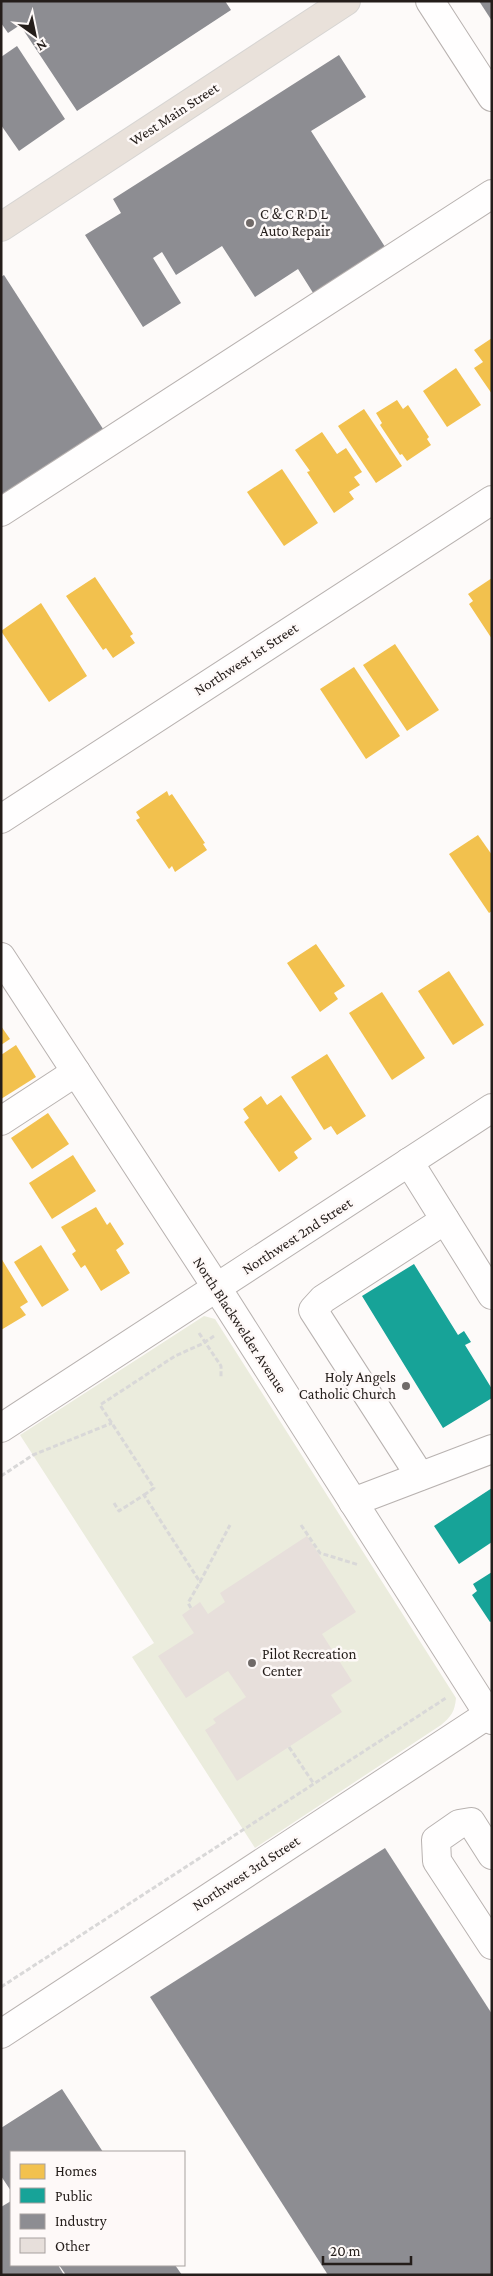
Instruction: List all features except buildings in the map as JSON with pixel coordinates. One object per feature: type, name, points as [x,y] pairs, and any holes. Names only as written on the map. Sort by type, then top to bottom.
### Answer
[{"type":"main road","name":"West Main Street","points":[[1,227],[346,1]]},
{"type":"street","points":[[430,1],[492,97]]},
{"type":"street","points":[[1,512],[492,194]]},
{"type":"street","name":"Northwest 1st Street","points":[[1,819],[492,500]]},
{"type":"street","name":"North Blackwelder Avenue","points":[[1,957],[217,1288],[491,1716]]},
{"type":"street","points":[[1,1121],[76,1072]]},
{"type":"street","name":"Northwest 2nd Street","points":[[1,1428],[492,1108]]},
{"type":"street","points":[[409,1162],[492,1295]]},
{"type":"street","points":[[420,1476],[313,1310],[324,1300],[445,1220]]},
{"type":"street","points":[[353,1502],[492,1449]]},
{"type":"street","name":"Northwest 3rd Street","points":[[1,2034],[491,1716]]},
{"type":"street","points":[[492,1855],[471,1822],[459,1824],[436,1840],[437,1861],[492,1945]]},
{"type":"path","points":[[184,1310],[220,1366],[221,1378]]},
{"type":"path","points":[[114,1503],[119,1511],[154,1488],[100,1405],[174,1356],[205,1342],[238,1321]]},
{"type":"path","points":[[1,1476],[33,1455],[112,1423]]},
{"type":"path","points":[[144,1495],[200,1582]]},
{"type":"path","points":[[191,1608],[188,1603],[230,1525]]},
{"type":"path","points":[[302,1525],[320,1553],[360,1565]]},
{"type":"path","points":[[1,1988],[469,1683]]},
{"type":"path","points":[[441,1690],[446,1698]]},
{"type":"path","points":[[289,1747],[314,1784]]},
{"type":"shaded area","points":[[204,1316],[215,1319],[456,1698],[452,1713],[441,1725],[255,1848],[132,1657],[154,1643],[20,1435]]},
{"type":"place","name":"C & C R D L Auto Repair","points":[[250,223]]},
{"type":"place","name":"Holy Angels Catholic Church","points":[[406,1386]]},
{"type":"place","name":"Pilot Recreation Center","points":[[252,1663]]}]
